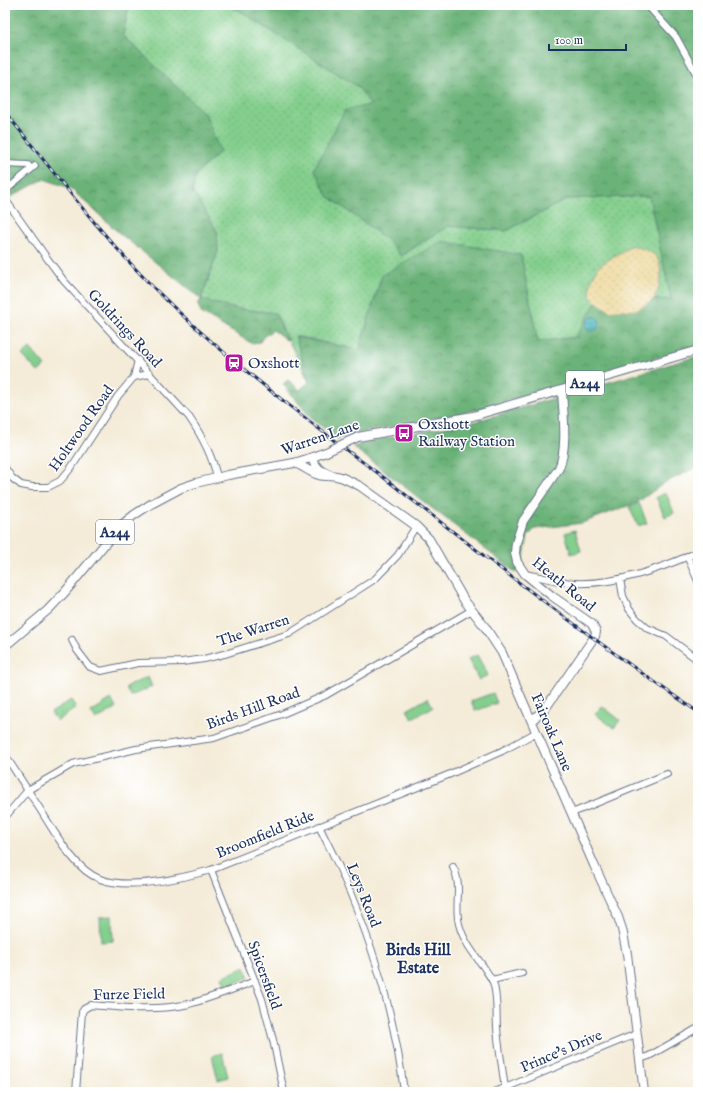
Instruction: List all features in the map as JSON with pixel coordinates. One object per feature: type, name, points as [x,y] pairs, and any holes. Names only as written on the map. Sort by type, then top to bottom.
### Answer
[{"type":"main road","name":"Warren Lane","points":[[5,646],[48,610],[65,592],[119,527],[162,497],[181,488],[218,477],[294,463],[312,458],[358,437],[473,416],[698,350]]},
{"type":"main road","name":"Heath Road","points":[[532,720],[545,709],[589,646],[596,632],[592,624],[552,596],[525,574],[517,562],[515,553],[516,543],[524,521],[562,462],[564,448],[562,390]]},
{"type":"main road","name":"Fairoak Lane","points":[[312,458],[316,467],[320,470],[341,477],[360,486],[416,526],[429,538],[460,593],[492,636],[502,653],[622,929],[627,954],[644,1092]]},
{"type":"main road","points":[[294,463],[301,465],[319,476],[332,475]]},
{"type":"street","points":[[647,5],[676,37],[698,77]]},
{"type":"street","points":[[5,164],[28,165],[33,168],[5,191]]},
{"type":"street","name":"Goldrings Road","points":[[5,199],[64,281],[189,417],[198,429],[214,462],[218,477]]},
{"type":"street","name":"Holtwood Road","points":[[5,468],[12,478],[21,485],[38,488],[57,484],[72,468],[108,411],[134,377],[138,360]]},
{"type":"street","points":[[134,377],[150,374]]},
{"type":"street","name":"The Warren","points":[[72,640],[77,650],[90,667],[101,671],[138,663],[182,662],[204,659],[289,634],[375,580],[398,555],[416,526]]},
{"type":"street","points":[[525,574],[574,583],[620,579],[639,575],[698,552]]},
{"type":"street","points":[[687,556],[698,581]]},
{"type":"street","points":[[620,579],[623,596],[629,609],[637,619],[647,628],[666,636],[698,660]]},
{"type":"street","name":"Birds Hill Road","points":[[5,817],[28,790],[72,764],[136,749],[214,738],[282,714],[326,695],[472,610]]},
{"type":"street","name":"Broomfield Ride","points":[[5,755],[75,860],[91,875],[112,882],[154,882],[211,870],[462,769],[502,751],[537,732]]},
{"type":"street","points":[[572,813],[667,774]]},
{"type":"street","name":"Leys Road","points":[[320,826],[343,875],[372,949],[391,1016],[404,1092]]},
{"type":"street","points":[[454,867],[458,878],[456,903],[458,923],[467,945],[492,980],[496,997],[497,1027],[506,1088]]},
{"type":"street","name":"Spicersfield","points":[[211,870],[255,981],[269,1021],[284,1092]]},
{"type":"street","points":[[492,980],[522,973]]},
{"type":"street","name":"Furze Field","points":[[76,1092],[82,1012],[87,1007],[91,1005],[148,1008],[181,1005],[198,1001],[255,981]]},
{"type":"street","points":[[640,1059],[649,1056],[698,1028]]},
{"type":"street","name":"Prince's Drive","points":[[495,1092],[636,1034]]},
{"type":"green space","points":[[5,5],[129,5],[123,35],[206,115],[220,152],[196,174],[192,191],[217,231],[218,251],[201,299],[118,232],[70,188],[44,179],[5,200]]},
{"type":"green space","points":[[129,5],[222,5],[237,9],[358,86],[371,105],[328,196],[389,241],[401,256],[448,226],[506,231],[567,199],[649,196],[672,300],[599,298],[576,337],[537,342],[521,255],[382,275],[359,350],[295,336],[309,382],[275,313],[232,308],[201,300],[218,251],[217,231],[192,191],[196,174],[123,35]]},
{"type":"green space","points":[[222,5],[698,5],[698,346],[472,411],[345,436],[337,439],[310,417],[283,384],[288,380],[300,390],[309,382],[296,337],[359,350],[382,275],[442,241],[521,255],[538,342],[576,337],[599,297],[671,300],[649,196],[567,199],[506,231],[448,226],[401,256],[389,241],[328,196],[314,169],[345,110],[371,105],[358,87],[237,9]]},
{"type":"green space","points":[[201,299],[232,308],[275,313],[288,341],[273,330],[263,337],[260,342],[251,343],[201,313],[198,305]]},
{"type":"green space","points":[[30,348],[45,366],[38,372],[22,355]]},
{"type":"green space","points":[[698,356],[698,467],[664,483],[638,502],[582,523],[535,529],[528,536],[522,566],[516,573],[353,447],[371,441],[473,422]]},
{"type":"green space","points":[[666,493],[674,513],[665,517],[656,497]]},
{"type":"green space","points":[[639,503],[647,523],[638,526],[629,507]]},
{"type":"green space","points":[[575,530],[581,551],[571,554],[565,533]]},
{"type":"green space","points":[[477,655],[488,675],[479,680],[468,659]]},
{"type":"green space","points":[[148,677],[152,687],[130,696],[126,687]]},
{"type":"green space","points":[[493,693],[497,703],[475,711],[471,701]]},
{"type":"green space","points":[[428,698],[433,707],[412,718],[407,710]]},
{"type":"green space","points":[[111,699],[116,708],[96,720],[91,712]]},
{"type":"green space","points":[[71,700],[76,708],[57,721],[51,713]]},
{"type":"green space","points":[[602,706],[620,720],[614,728],[595,714]]},
{"type":"green space","points":[[112,916],[113,941],[101,942],[100,917]]},
{"type":"green space","points":[[245,967],[249,977],[226,987],[222,977]]},
{"type":"green space","points":[[222,1053],[228,1077],[218,1080],[212,1056]]},
{"type":"sand","points":[[632,245],[655,255],[660,266],[661,273],[659,287],[653,299],[640,308],[635,310],[618,310],[611,312],[590,296],[591,281],[599,266]]},
{"type":"water","points":[[592,317],[599,319],[600,326],[594,331],[587,330],[586,326],[588,319]]},
{"type":"railway","points":[[5,112],[115,247],[155,289],[218,347],[308,420],[538,597],[698,712]]},
{"type":"place","name":"Oxshott","points":[[234,363]]},
{"type":"place","name":"Oxshott Railway Station","points":[[404,433]]},
{"type":"district","name":"Birds Hill Estate","points":[[418,958]]}]
